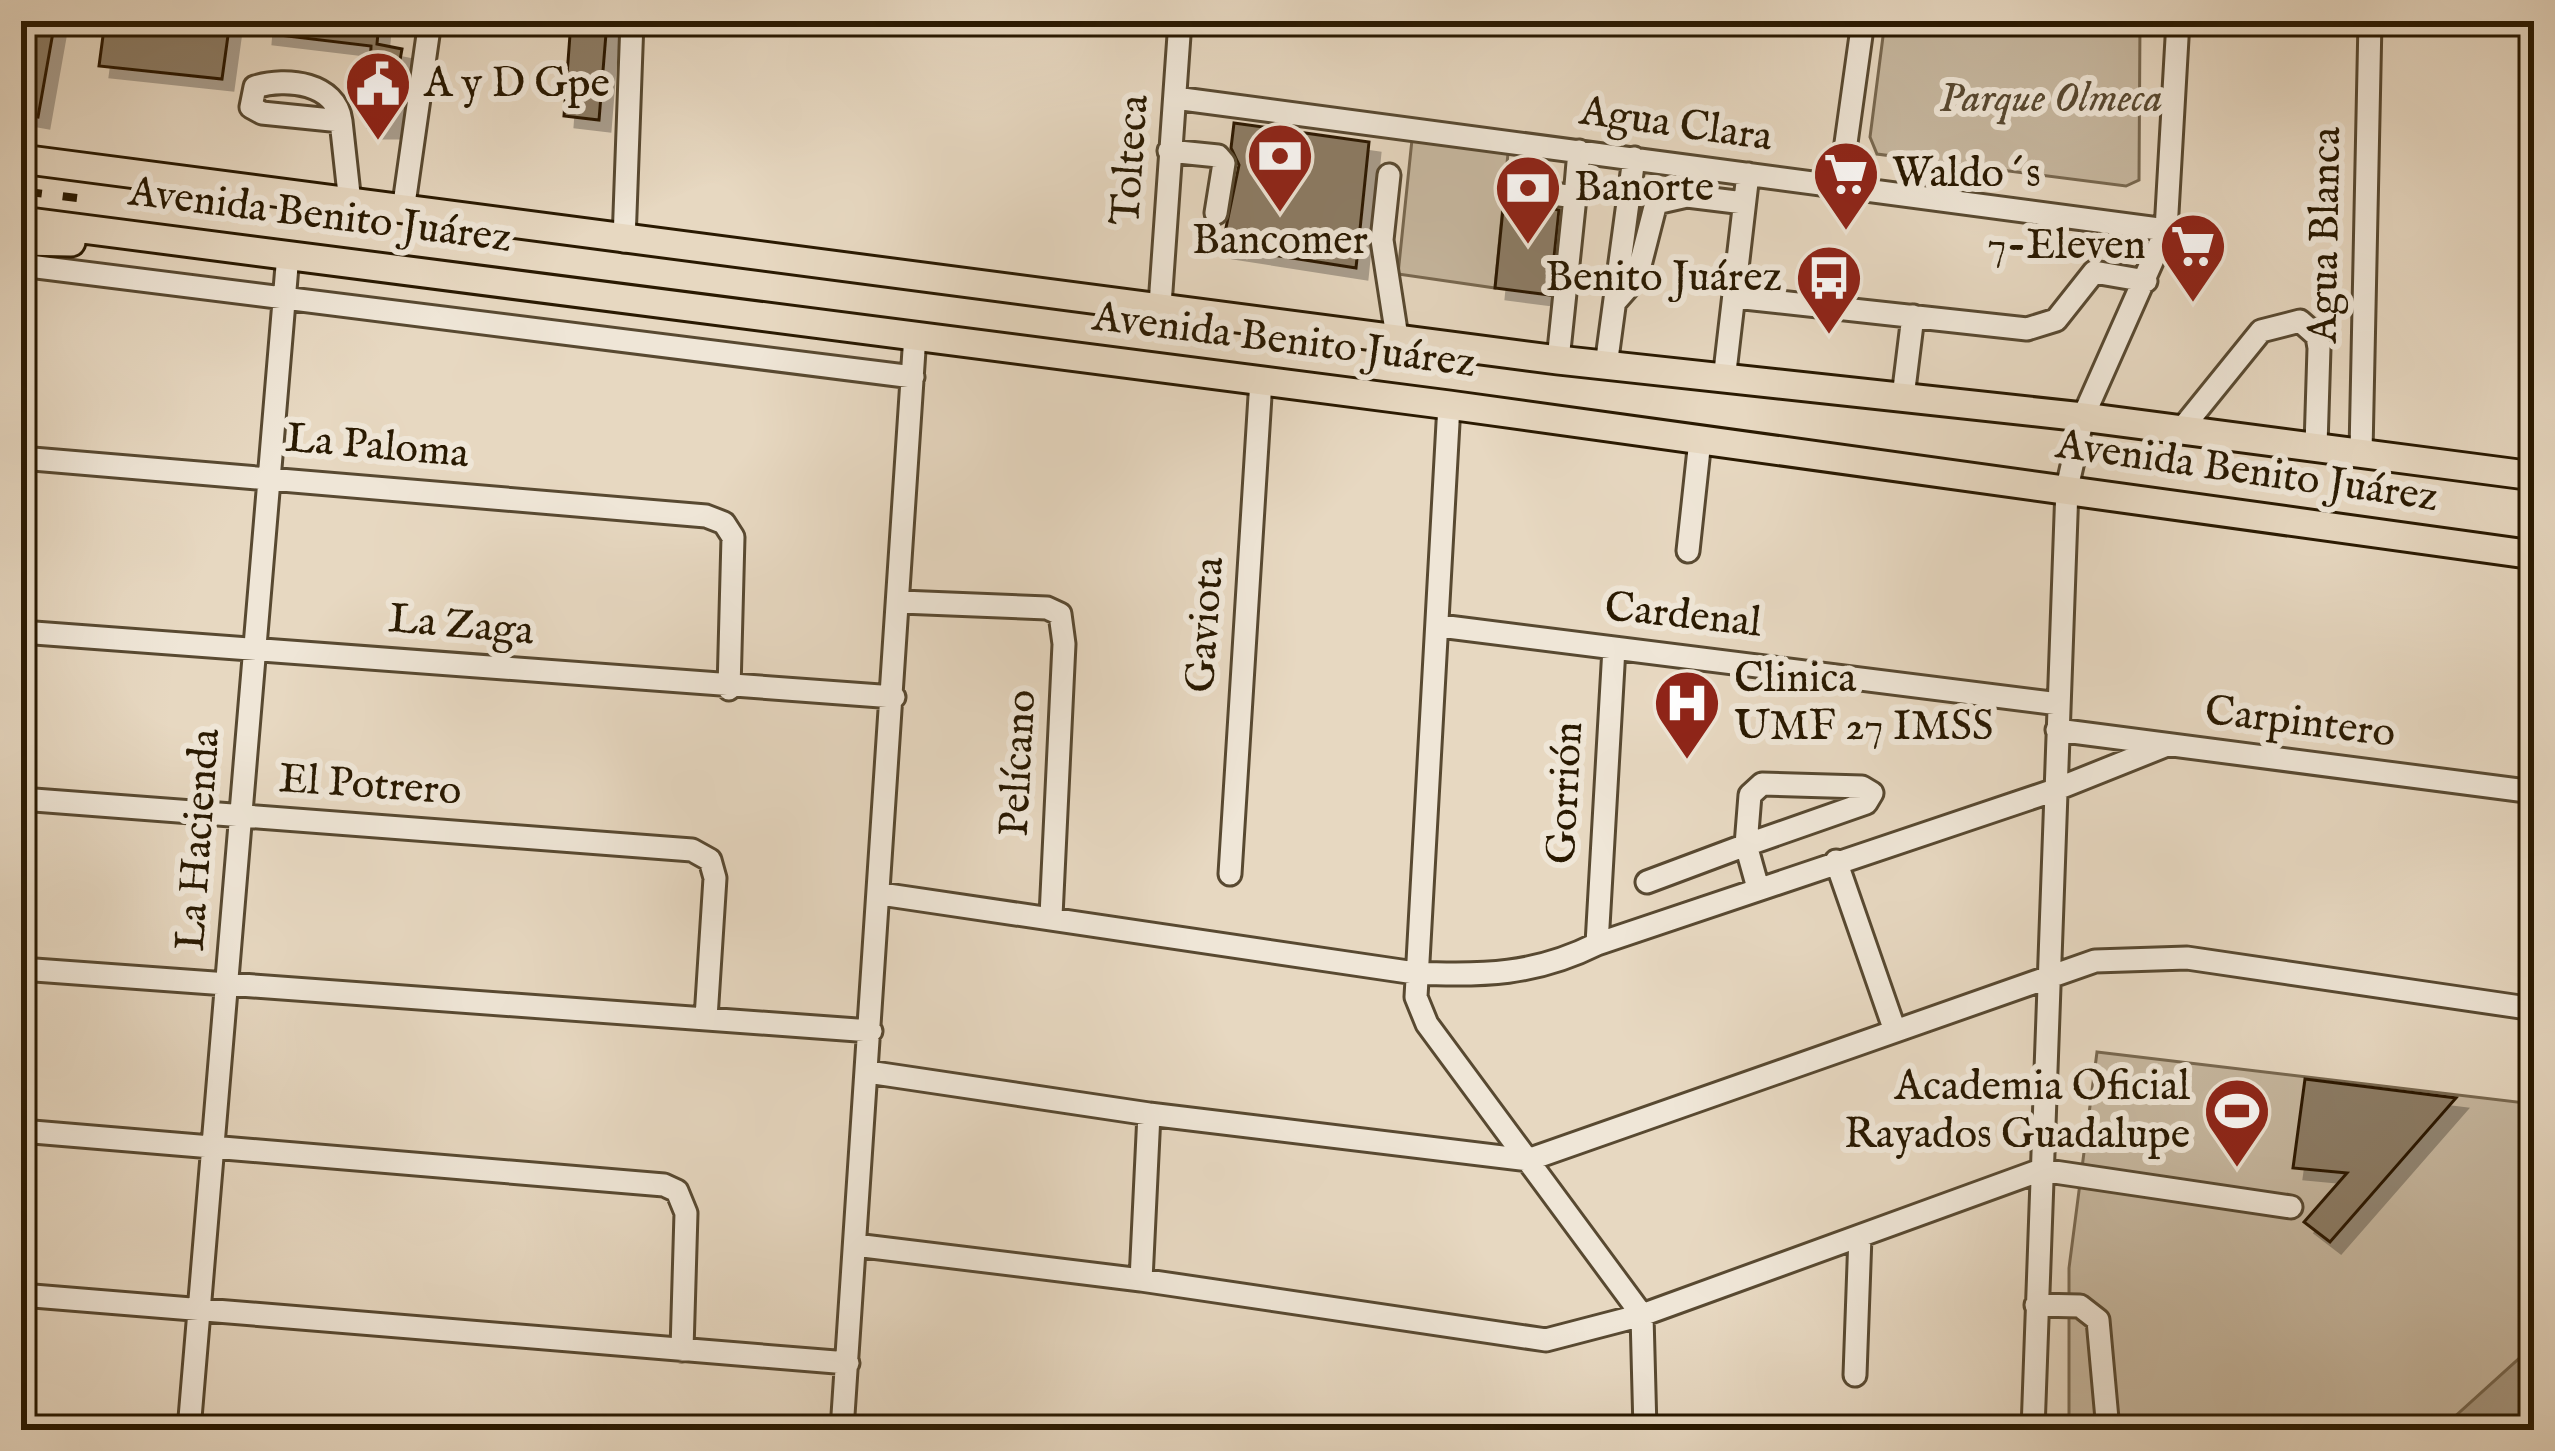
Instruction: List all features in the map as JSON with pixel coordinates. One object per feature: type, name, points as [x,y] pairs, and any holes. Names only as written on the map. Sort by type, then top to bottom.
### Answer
[{"type":"main road","points":[[21,143],[114,171]]},
{"type":"main road","name":"Avenida Benito Juárez","points":[[21,159],[1558,360],[2083,417],[2534,476]]},
{"type":"main road","points":[[21,170],[114,171]]},
{"type":"main road","name":"Avenida Benito Juárez","points":[[21,220],[1449,405],[2534,555]]},
{"type":"main road","points":[[21,241],[141,236]]},
{"type":"street","points":[[403,211],[430,21]]},
{"type":"street","points":[[624,241],[632,21]]},
{"type":"street","name":"Tolteca","points":[[1160,305],[1180,21]]},
{"type":"street","points":[[1840,186],[1863,21]]},
{"type":"street","points":[[2032,1430],[2052,791],[2067,488],[2083,417],[2166,230],[2174,164],[2178,21]]},
{"type":"street","name":"Agua Blanca","points":[[2361,452],[2370,21]]},
{"type":"street","name":"Agua Clara","points":[[1175,98],[2166,230]]},
{"type":"street","points":[[341,121],[350,202]]},
{"type":"street","points":[[1168,151],[1218,156],[1224,163],[1216,213]]},
{"type":"street","points":[[1558,360],[1579,151]]},
{"type":"street","points":[[1606,365],[1634,158]]},
{"type":"street","points":[[1724,380],[1748,174]]},
{"type":"street","points":[[1389,175],[1382,240],[1397,338]]},
{"type":"street","points":[[1515,189],[1575,197]]},
{"type":"street","points":[[1615,302],[1636,277],[1656,202],[1687,196],[1744,202]]},
{"type":"street","name":"La Hacienda","points":[[189,1430],[229,983],[251,647],[288,254]]},
{"type":"street","points":[[21,265],[913,377]]},
{"type":"street","points":[[1735,297],[2042,328],[2056,320],[2094,272],[2146,281]]},
{"type":"street","points":[[1903,398],[1913,316]]},
{"type":"street","points":[[2180,431],[2261,331],[2300,321],[2317,336],[2319,348],[2316,446]]},
{"type":"street","points":[[842,1430],[916,335]]},
{"type":"street","name":"Gaviota","points":[[1229,874],[1261,380]]},
{"type":"street","points":[[1449,405],[1440,626],[1415,974],[1426,1024],[1642,1315],[1645,1430]]},
{"type":"street","points":[[1688,551],[1700,440]]},
{"type":"street","name":"La Paloma","points":[[21,458],[706,516],[724,524],[733,537],[728,688]]},
{"type":"street","name":"Pelícano","points":[[901,602],[1047,608],[1060,614],[1064,644],[1051,916]]},
{"type":"street","name":"Cardenal","points":[[1440,626],[2059,704]]},
{"type":"street","name":"La Zaga","points":[[21,632],[894,697]]},
{"type":"street","name":"Gorrión","points":[[1597,944],[1614,648]]},
{"type":"street","name":"Carpintero","points":[[2057,730],[2534,792]]},
{"type":"street","points":[[881,894],[1415,974],[1528,972],[1836,861],[2052,791],[2167,745]]},
{"type":"street","points":[[1647,882],[1746,844],[1866,803],[1872,793],[1862,787],[1762,784],[1750,796],[1746,844],[1758,888]]},
{"type":"street","name":"El Potrero","points":[[21,799],[668,845],[710,860],[715,878],[706,1018]]},
{"type":"street","points":[[1836,861],[1894,1028]]},
{"type":"street","points":[[868,1072],[1149,1114],[1528,1160],[2095,961],[2187,958],[2534,1009]]},
{"type":"street","points":[[21,969],[871,1031]]},
{"type":"street","points":[[1142,1280],[1149,1114]]},
{"type":"street","points":[[21,1130],[664,1185],[677,1191],[686,1213],[682,1349]]},
{"type":"street","points":[[854,1245],[1142,1280],[1503,1336],[1569,1337],[1642,1315],[2041,1170],[2291,1208]]},
{"type":"street","points":[[1855,1375],[1860,1236]]},
{"type":"street","points":[[21,1295],[848,1363]]},
{"type":"street","points":[[2036,1305],[2080,1306],[2098,1320],[2108,1430]]},
{"type":"green space","name":"Parque Olmeca","points":[[1885,21],[2140,21],[2139,180],[2126,186],[1877,154],[1870,137]]},
{"type":"green space","points":[[1413,130],[1509,143],[1495,288],[1398,274]]},
{"type":"green space","points":[[2097,1052],[2534,1104],[2534,1430],[2069,1430],[2069,1268]]},
{"type":"shaded area","points":[[2534,1345],[2534,1413],[2517,1430],[2440,1430]]},
{"type":"building","points":[[24,21],[55,21],[38,117],[21,114]]},
{"type":"building","points":[[105,21],[230,21],[222,79],[99,66]]},
{"type":"building","points":[[263,21],[379,21],[377,44],[402,49],[388,127],[368,127],[371,46],[262,33]]},
{"type":"building","points":[[571,21],[607,21],[599,120],[564,116]]},
{"type":"building","points":[[1234,123],[1369,142],[1356,268],[1222,247],[1239,165],[1231,148]]},
{"type":"building","name":"Banorte","points":[[1504,199],[1559,210],[1550,295],[1495,288]]},
{"type":"building","points":[[2305,1079],[2456,1098],[2330,1242],[2304,1222],[2347,1173],[2293,1168]]},
{"type":"railway","points":[[21,191],[77,198]]},
{"type":"place","name":"A y D Gpe","points":[[378,143]]},
{"type":"place","name":"Bancomer","points":[[1280,215]]},
{"type":"place","name":"Waldo´s","points":[[1846,233]]},
{"type":"place","name":"Banorte","points":[[1528,247]]},
{"type":"place","name":"7-Eleven","points":[[2193,305]]},
{"type":"place","name":"Benito Juárez","points":[[1829,337]]},
{"type":"place","name":"Clinica UMF 27 IMSS","points":[[1687,762]]},
{"type":"place","name":"Academia Oficial Rayados Guadalupe","points":[[2237,1170]]}]
